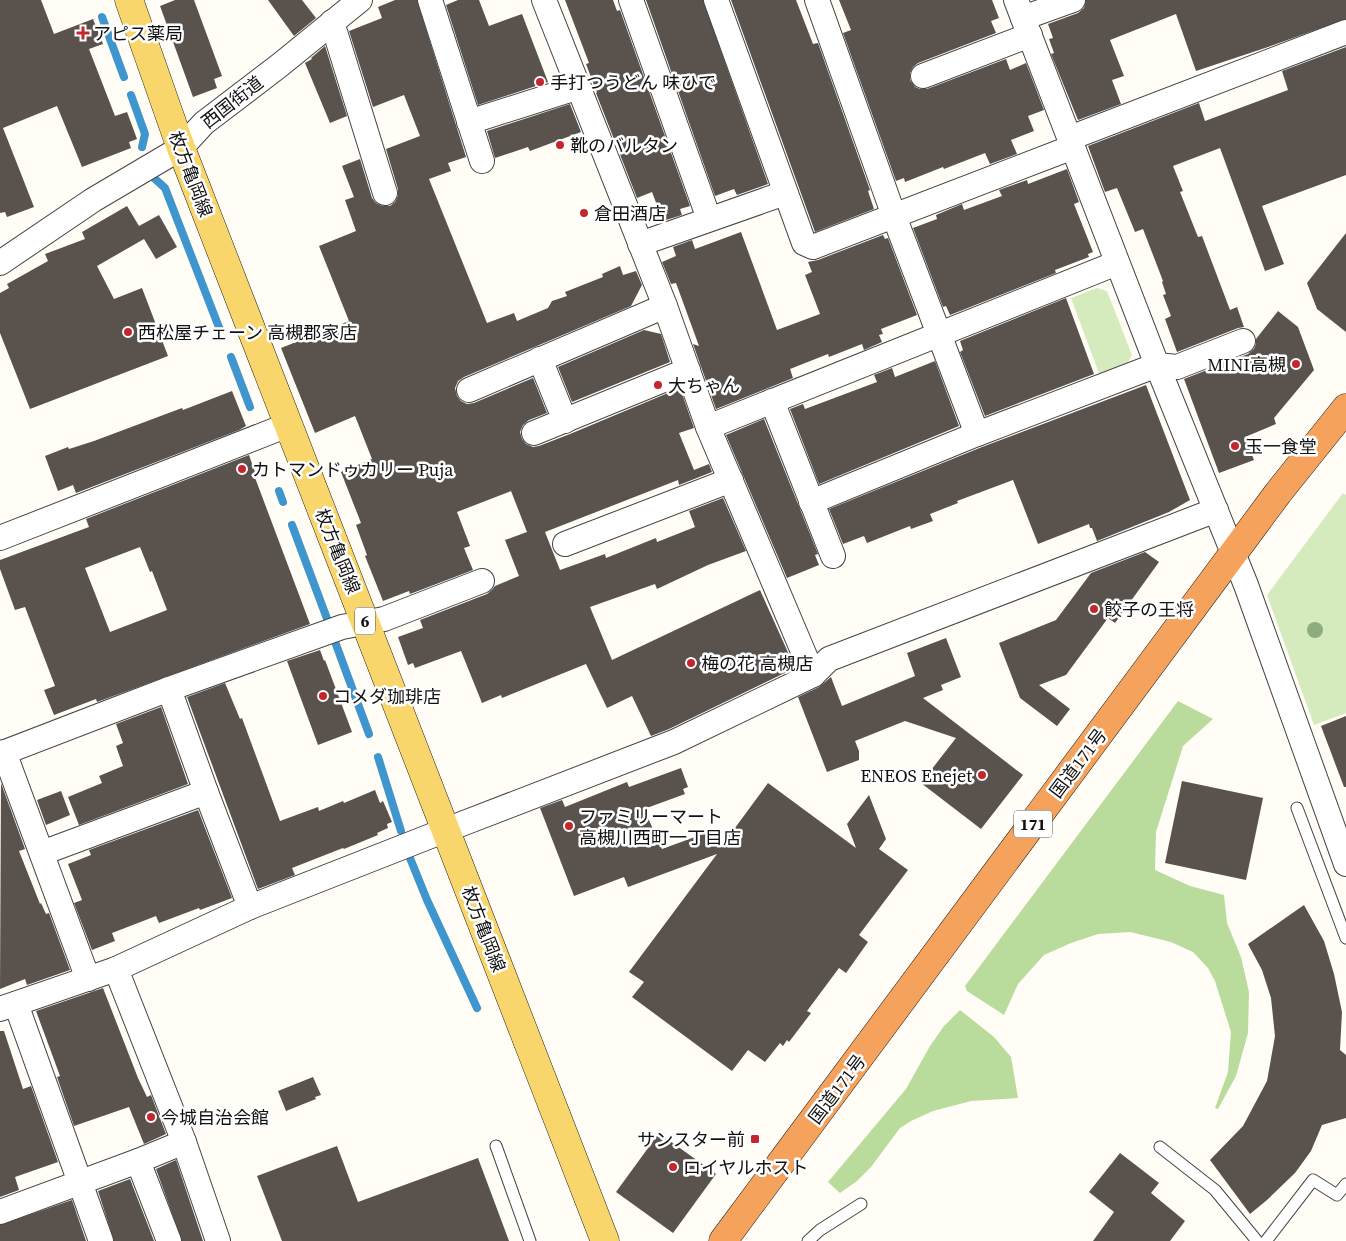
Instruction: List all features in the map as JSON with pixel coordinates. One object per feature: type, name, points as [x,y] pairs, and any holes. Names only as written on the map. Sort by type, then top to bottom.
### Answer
[{"type":"highway","name":"国道171号","points":[[724,1241],[1278,494],[1346,408]]},
{"type":"main road","name":"枚方亀岡線","points":[[129,0],[181,148],[604,1241]]},
{"type":"street","name":"西国街道","points":[[0,263],[93,200],[181,148],[204,123],[280,65],[360,0]]},
{"type":"street","points":[[430,0],[482,162]]},
{"type":"street","points":[[544,0],[665,306],[708,427],[813,675]]},
{"type":"street","points":[[631,0],[709,219]]},
{"type":"street","points":[[716,0],[804,243],[813,247],[894,216],[1346,32]]},
{"type":"street","points":[[817,0],[894,216],[977,434]]},
{"type":"street","points":[[923,76],[1023,18],[1073,0]]},
{"type":"street","points":[[1023,18],[1157,365],[1234,554],[1346,864]]},
{"type":"street","points":[[332,22],[385,193]]},
{"type":"street","points":[[469,122],[579,87]]},
{"type":"street","points":[[640,244],[785,193]]},
{"type":"street","points":[[708,427],[1118,263]]},
{"type":"street","points":[[469,390],[665,306]]},
{"type":"street","points":[[812,502],[977,434],[1157,365],[1177,367],[1243,342]]},
{"type":"street","points":[[540,359],[565,421]]},
{"type":"street","points":[[534,433],[688,370]]},
{"type":"street","points":[[772,401],[833,556]]},
{"type":"street","points":[[0,538],[288,425]]},
{"type":"street","points":[[565,544],[731,480]]},
{"type":"street","points":[[101,1241],[8,1007],[116,969],[250,907],[674,742],[813,675],[830,659],[1216,510]]},
{"type":"street","points":[[88,979],[42,853],[2,753],[342,627],[384,619],[482,581]]},
{"type":"street","points":[[169,690],[250,907]]},
{"type":"street","points":[[42,853],[206,792]]},
{"type":"street","points":[[116,969],[184,1142],[218,1241]]},
{"type":"street","points":[[0,1212],[184,1142]]},
{"type":"street","points":[[138,1161],[168,1241]]},
{"type":"lane","points":[[1297,808],[1346,938]]},
{"type":"lane","points":[[496,1146],[530,1241]]},
{"type":"lane","points":[[1160,1147],[1215,1190],[1257,1241]]},
{"type":"lane","points":[[1266,1241],[1312,1180],[1337,1195],[1346,1184]]},
{"type":"lane","points":[[808,1241],[820,1230],[861,1204]]},
{"type":"green space","points":[[1097,288],[1107,291],[1132,355],[1126,366],[1100,376],[1071,298]]},
{"type":"green space","points":[[1343,493],[1346,495],[1346,713],[1314,725],[1267,595]]},
{"type":"green space","points":[[1178,701],[1213,719],[1183,746],[1156,832],[1155,870],[1190,886],[1224,895],[1227,923],[1241,957],[1249,992],[1248,1033],[1236,1076],[1218,1109],[1215,1108],[1228,1072],[1231,1032],[1215,981],[1208,968],[1193,952],[1171,942],[1130,932],[1098,934],[1071,943],[1044,955],[1018,984],[1004,1015],[967,991],[965,986]]},
{"type":"green space","points":[[960,1010],[994,1037],[1011,1057],[1018,1098],[971,1101],[933,1111],[911,1121],[900,1128],[871,1167],[857,1181],[840,1193],[828,1182],[906,1089],[930,1046],[944,1026]]},
{"type":"building","points":[[0,0],[41,0],[54,34],[93,19],[103,44],[89,49],[115,116],[127,112],[137,139],[129,142],[131,148],[82,167],[57,106],[3,128],[34,207],[7,217],[5,212],[0,213]]},
{"type":"building","points":[[175,0],[194,0],[222,76],[214,79],[217,88],[193,97],[160,6]]},
{"type":"building","points":[[268,0],[302,0],[316,18],[294,36]]},
{"type":"building","points":[[395,0],[417,0],[466,157],[448,163],[451,171],[429,179],[487,323],[514,313],[517,321],[548,308],[552,301],[567,296],[565,292],[603,277],[602,274],[620,266],[623,275],[636,271],[642,285],[631,306],[464,377],[458,381],[455,388],[457,396],[467,404],[474,403],[533,378],[547,413],[529,420],[523,425],[520,432],[526,444],[533,447],[570,434],[680,388],[694,428],[679,433],[694,470],[709,464],[712,472],[679,485],[678,480],[545,532],[560,570],[605,554],[606,558],[656,538],[657,542],[695,527],[689,511],[723,498],[746,551],[708,565],[657,589],[655,584],[590,607],[612,660],[760,590],[795,668],[651,736],[632,696],[607,708],[586,664],[502,698],[501,695],[482,703],[461,651],[415,668],[413,663],[408,665],[398,637],[423,628],[420,620],[487,594],[495,586],[519,576],[505,540],[527,532],[511,491],[457,512],[470,546],[464,548],[473,570],[410,594],[409,591],[383,601],[365,556],[367,555],[356,525],[361,523],[341,472],[372,459],[355,416],[315,433],[281,348],[349,321],[319,246],[356,231],[345,200],[354,197],[342,166],[360,159],[372,198],[382,206],[390,206],[398,196],[398,189],[386,149],[420,136],[404,95],[373,107],[349,31],[382,18],[378,7]]},
{"type":"building","points":[[458,0],[479,0],[489,26],[522,14],[548,82],[478,105],[446,5]]},
{"type":"building","points":[[565,0],[613,0],[617,11],[620,10],[690,206],[680,209],[682,215],[663,221],[652,192],[637,198],[596,93],[586,64],[589,63]]},
{"type":"building","points":[[646,0],[703,0],[768,184],[737,195],[734,189],[715,196]]},
{"type":"building","points":[[731,0],[796,0],[813,44],[818,43],[870,190],[868,191],[874,209],[815,232]]},
{"type":"building","points":[[839,0],[992,0],[999,18],[991,21],[996,33],[918,63],[910,73],[910,80],[915,87],[927,89],[1006,59],[1010,70],[1026,63],[1044,110],[1028,116],[1034,131],[1011,140],[1017,154],[990,164],[985,153],[905,182],[904,178],[896,181],[843,33],[851,30]]},
{"type":"building","points":[[1086,0],[1346,0],[1346,19],[1196,71],[1176,14],[1110,40],[1124,76],[1112,80],[1121,104],[1078,120],[1051,54],[1054,53],[1049,39],[1053,38],[1048,24],[1078,13],[1084,8]]},
{"type":"building","points":[[325,46],[347,116],[330,123],[305,63]]},
{"type":"building","points":[[1346,47],[1346,175],[1262,206],[1284,264],[1265,271],[1220,148],[1173,166],[1183,191],[1180,192],[1198,237],[1202,236],[1230,310],[1237,307],[1244,327],[1177,352],[1165,319],[1171,316],[1163,295],[1166,294],[1163,281],[1143,229],[1135,232],[1117,188],[1105,192],[1088,146],[1199,103],[1205,121],[1288,90],[1282,71]]},
{"type":"building","points":[[570,104],[581,132],[530,151],[528,147],[495,158],[487,131]]},
{"type":"building","points":[[1067,169],[1079,202],[1074,204],[1093,252],[1088,254],[1089,257],[1055,270],[1056,273],[950,315],[946,306],[943,307],[913,228],[937,219],[936,215],[962,204],[964,210],[1002,196],[999,190],[1027,180],[1028,184]]},
{"type":"building","points":[[127,206],[139,226],[159,215],[177,247],[156,259],[144,239],[97,266],[114,299],[142,288],[168,356],[30,409],[0,333],[0,293],[9,288],[7,284],[48,261],[45,254],[85,239],[82,232]]},
{"type":"building","points":[[741,232],[777,330],[820,314],[805,275],[812,272],[808,262],[818,260],[883,235],[885,239],[888,238],[917,315],[881,329],[883,334],[879,335],[882,342],[864,350],[862,344],[829,357],[828,354],[790,369],[793,378],[716,409],[693,344],[699,346],[676,283],[671,284],[662,262],[676,256],[673,247],[692,240],[695,249]]},
{"type":"building","points":[[1346,233],[1346,332],[1317,309],[1307,283]]},
{"type":"building","points":[[1066,298],[1094,374],[985,416],[960,352],[963,350],[960,341]]},
{"type":"building","points":[[1278,311],[1298,327],[1314,370],[1274,418],[1276,424],[1245,437],[1254,460],[1219,473],[1184,379],[1248,354],[1254,349],[1256,339]]},
{"type":"building","points":[[644,330],[661,334],[670,362],[572,402],[558,367]]},
{"type":"building","points":[[935,361],[959,426],[819,484],[790,409],[803,404],[805,409],[877,382],[874,375],[892,368],[895,377]]},
{"type":"building","points":[[1146,385],[1190,500],[1169,512],[1097,541],[1089,524],[1038,544],[1013,480],[957,501],[958,503],[930,514],[933,521],[911,529],[910,526],[867,543],[864,536],[843,544],[829,509],[982,447]]},
{"type":"building","points":[[232,391],[246,426],[76,493],[73,485],[58,491],[45,456],[68,447],[69,449],[94,441]]},
{"type":"building","points":[[764,419],[818,554],[815,555],[819,565],[787,578],[726,435]]},
{"type":"building","points":[[249,455],[256,475],[254,475],[310,624],[97,702],[96,699],[54,715],[44,690],[55,686],[25,607],[15,610],[0,569],[0,560],[89,527],[86,519]],"holes":[[[140,547],[150,572],[152,571],[167,610],[110,632],[85,568]]]},
{"type":"building","points":[[1145,552],[1159,562],[1115,623],[1108,618],[1066,675],[1039,685],[1070,709],[1057,726],[1020,698],[999,643],[1056,620],[1091,573]]},
{"type":"building","points":[[946,638],[961,677],[941,685],[943,690],[923,698],[1023,775],[981,829],[921,783],[956,738],[905,721],[855,741],[859,751],[859,760],[827,772],[798,697],[819,687],[831,677],[842,706],[915,676],[907,653]]},
{"type":"building","points":[[320,650],[352,732],[318,745],[287,661]]},
{"type":"building","points":[[225,683],[240,719],[242,718],[280,821],[318,807],[319,811],[343,801],[344,803],[375,790],[380,803],[383,801],[392,822],[387,824],[388,828],[377,833],[378,835],[292,868],[295,875],[258,889],[187,697]]},
{"type":"building","points":[[161,707],[188,784],[79,825],[68,797],[102,783],[99,776],[123,766],[116,746],[123,743],[116,724]]},
{"type":"building","points":[[1346,716],[1346,787],[1344,787],[1321,726]]},
{"type":"building","points":[[681,768],[688,787],[683,789],[685,794],[644,809],[662,849],[714,830],[721,847],[768,783],[856,848],[847,824],[869,795],[886,839],[879,849],[908,870],[859,935],[868,942],[846,973],[839,968],[807,1011],[811,1013],[789,1042],[787,1040],[783,1046],[780,1043],[765,1062],[748,1050],[732,1071],[632,997],[644,982],[629,972],[717,854],[628,887],[624,877],[574,896],[540,808],[562,800],[565,807],[627,782],[629,787]]},
{"type":"building","points":[[1182,781],[1263,798],[1246,880],[1165,863]]},
{"type":"building","points":[[1,783],[25,849],[19,851],[40,904],[46,914],[49,913],[70,970],[27,985],[25,979],[0,989]]},
{"type":"building","points":[[61,791],[70,815],[46,825],[37,800]]},
{"type":"building","points":[[198,810],[232,898],[159,923],[156,916],[112,933],[115,941],[92,950],[74,903],[82,900],[68,864],[91,855],[89,850]]},
{"type":"building","points":[[1304,905],[1324,941],[1334,974],[1342,1012],[1340,1050],[1346,1055],[1346,1118],[1322,1125],[1311,1151],[1295,1173],[1250,1214],[1210,1160],[1243,1126],[1267,1081],[1275,1036],[1271,998],[1262,970],[1248,944]]},
{"type":"building","points":[[103,988],[138,1078],[147,1097],[151,1095],[166,1134],[144,1144],[129,1107],[74,1126],[57,1077],[60,1076],[36,1011]]},
{"type":"building","points":[[0,1031],[4,1031],[23,1089],[31,1086],[58,1162],[15,1177],[19,1190],[0,1197]]},
{"type":"building","points":[[313,1077],[321,1095],[315,1097],[316,1099],[286,1111],[278,1091]]},
{"type":"building","points":[[659,1133],[716,1174],[673,1233],[616,1192]]},
{"type":"building","points":[[337,1146],[358,1202],[478,1158],[509,1241],[282,1241],[257,1176]]},
{"type":"building","points":[[1120,1153],[1159,1183],[1151,1193],[1185,1221],[1170,1241],[1093,1241],[1114,1212],[1089,1192]]},
{"type":"building","points":[[176,1160],[203,1241],[182,1241],[156,1169]]},
{"type":"building","points":[[130,1179],[154,1241],[114,1241],[98,1191]]},
{"type":"building","points":[[72,1200],[86,1241],[0,1241],[0,1225]]},
{"type":"waterway","points":[[102,17],[124,77]]},
{"type":"waterway","points":[[131,95],[145,134],[142,147]]},
{"type":"waterway","points":[[154,178],[165,188],[220,330]]},
{"type":"waterway","points":[[231,357],[250,407]]},
{"type":"waterway","points":[[279,491],[283,502]]},
{"type":"waterway","points":[[292,525],[329,624]]},
{"type":"waterway","points":[[334,639],[369,734]]},
{"type":"waterway","points":[[378,757],[401,831]]},
{"type":"waterway","points":[[410,858],[427,900],[477,1008]]},
{"type":"place","name":"アピス薬局","points":[[83,33]]},
{"type":"place","name":"手打つうどん 味ひで","points":[[540,82]]},
{"type":"place","name":"靴のバルタン","points":[[560,145]]},
{"type":"place","name":"倉田酒店","points":[[584,213]]},
{"type":"place","name":"西松屋チェーン 高槻郡家店","points":[[128,332]]},
{"type":"place","name":"MINI高槻","points":[[1296,364]]},
{"type":"place","name":"大ちゃん","points":[[658,385]]},
{"type":"place","name":"玉一食堂","points":[[1235,446]]},
{"type":"place","name":"カトマンドゥカリー Puja","points":[[242,469]]},
{"type":"place","name":"餃子の王将","points":[[1094,609]]},
{"type":"place","name":"梅の花 高槻店","points":[[691,663]]},
{"type":"place","name":"コメダ珈琲店","points":[[323,696]]},
{"type":"place","name":"ENEOS Enejet","points":[[982,775]]},
{"type":"place","name":"ファミリーマート 高槻川西町一丁目店","points":[[569,826]]},
{"type":"place","name":"今城自治会館","points":[[151,1117]]},
{"type":"place","name":"サンスター前","points":[[755,1139]]},
{"type":"place","name":"ロイヤルホスト","points":[[673,1167]]}]
